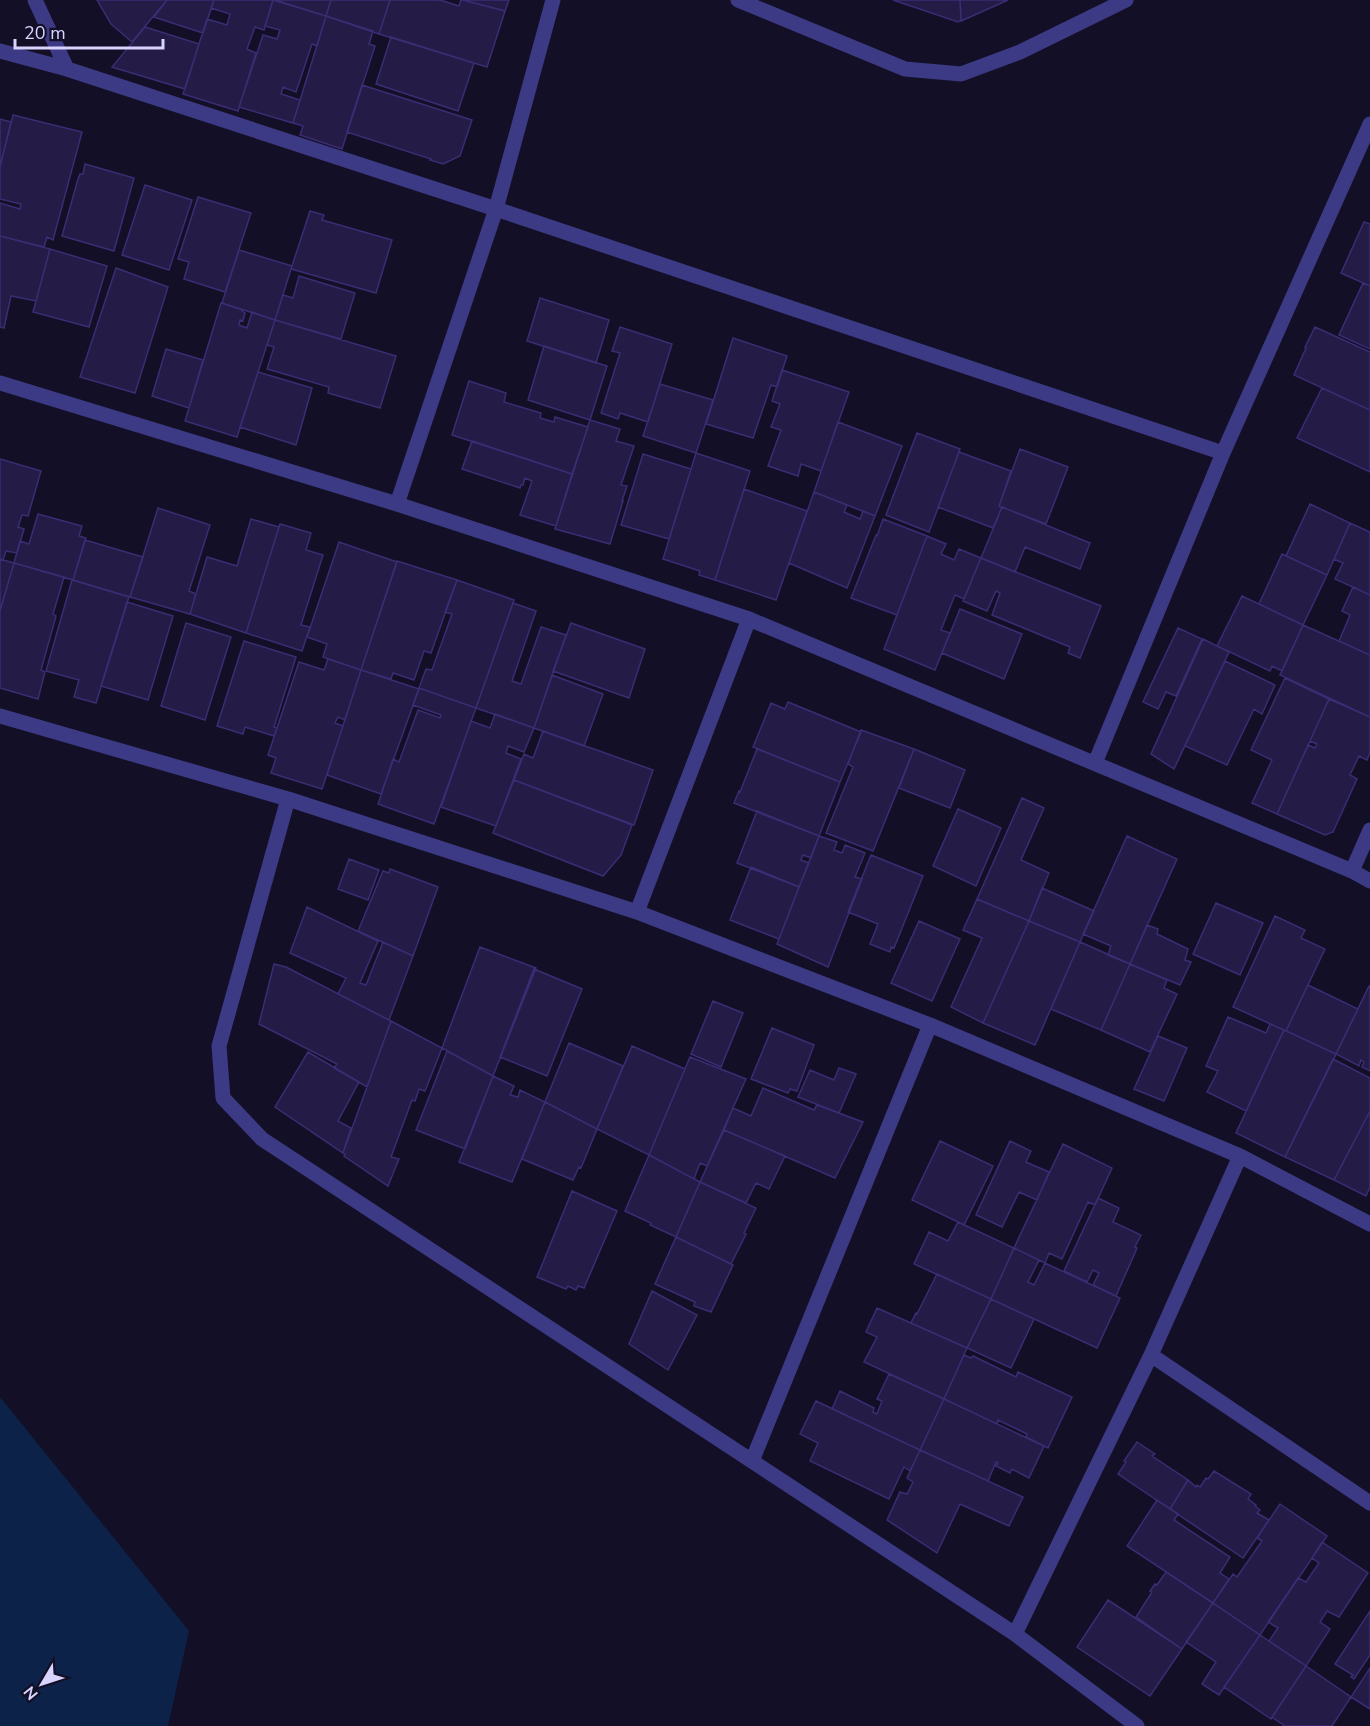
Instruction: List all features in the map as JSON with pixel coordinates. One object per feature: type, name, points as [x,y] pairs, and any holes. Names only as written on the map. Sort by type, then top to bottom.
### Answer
[{"type":"street","points":[[35,0],[67,69]]},
{"type":"street","points":[[397,504],[496,209],[553,0]]},
{"type":"street","points":[[738,0],[905,69],[961,74],[1020,52],[1126,0]]},
{"type":"street","points":[[0,51],[67,69],[496,209],[1223,453]]},
{"type":"street","points":[[1095,763],[1223,453],[1370,124]]},
{"type":"street","points":[[0,382],[397,504],[748,619],[1352,871],[1370,881]]},
{"type":"street","points":[[638,912],[748,619]]},
{"type":"street","points":[[0,716],[288,799],[638,912],[930,1025],[1240,1156],[1370,1224]]},
{"type":"street","points":[[288,799],[219,1046],[223,1098],[262,1139],[1015,1634],[1137,1726]]},
{"type":"street","points":[[1352,871],[1370,830]]},
{"type":"street","points":[[752,1461],[930,1025]]},
{"type":"street","points":[[1015,1634],[1151,1355],[1240,1156]]},
{"type":"street","points":[[1151,1355],[1370,1503]]},
{"type":"water","points":[[0,1397],[189,1631],[168,1726],[0,1726]]},
{"type":"building","points":[[97,0],[167,0],[132,42],[111,24]]},
{"type":"building","points":[[167,0],[214,0],[203,33],[154,17]]},
{"type":"building","points":[[214,0],[273,0],[264,30],[255,27],[247,49],[256,53],[238,111],[183,94],[207,19],[227,25],[230,14],[211,8]]},
{"type":"building","points":[[273,0],[326,16],[317,46],[312,44],[296,92],[283,87],[281,94],[300,100],[293,123],[239,107],[263,35],[277,39],[280,30],[265,26]]},
{"type":"building","points":[[275,0],[331,0],[326,16]]},
{"type":"building","points":[[331,0],[390,0],[379,34],[326,16]]},
{"type":"building","points":[[390,0],[440,0],[459,6],[463,0],[505,11],[487,67],[379,34]]},
{"type":"building","points":[[463,0],[509,0],[505,11]]},
{"type":"building","points":[[893,0],[960,0],[961,20],[958,22]]},
{"type":"building","points":[[960,0],[1008,0],[961,21]]},
{"type":"building","points":[[326,16],[373,31],[369,44],[375,46],[342,149],[300,135],[303,126],[293,123]]},
{"type":"building","points":[[145,27],[199,44],[185,89],[112,67]]},
{"type":"building","points":[[391,37],[474,63],[458,111],[376,84]]},
{"type":"building","points":[[362,85],[472,120],[460,156],[443,164],[347,132]]},
{"type":"building","points":[[13,115],[82,132],[53,240],[47,237],[44,247],[0,236],[0,203],[20,209],[21,204],[0,199],[0,167]]},
{"type":"building","points":[[0,119],[11,122],[0,167]]},
{"type":"building","points":[[85,164],[134,178],[114,251],[62,236],[78,179],[80,174],[83,174]]},
{"type":"building","points":[[145,185],[192,200],[169,270],[122,255]]},
{"type":"building","points":[[198,197],[251,213],[225,292],[184,279],[189,262],[178,259]]},
{"type":"building","points":[[310,211],[324,215],[322,220],[392,240],[376,293],[291,269]]},
{"type":"building","points":[[1364,222],[1370,224],[1370,286],[1341,273]]},
{"type":"building","points":[[0,236],[50,249],[36,301],[11,296],[4,328],[0,327]]},
{"type":"building","points":[[50,249],[107,266],[89,327],[33,312]]},
{"type":"building","points":[[239,250],[292,266],[275,320],[222,303]]},
{"type":"building","points":[[116,268],[168,287],[135,393],[80,377]]},
{"type":"building","points":[[299,276],[355,293],[341,339],[275,320],[283,295],[293,298]]},
{"type":"building","points":[[1363,283],[1370,286],[1370,349],[1339,335]]},
{"type":"building","points":[[540,298],[609,320],[596,363],[527,341]]},
{"type":"building","points":[[221,303],[243,310],[245,313],[243,321],[240,320],[239,325],[247,328],[252,312],[275,320],[237,437],[185,421]]},
{"type":"building","points":[[275,320],[396,356],[380,408],[328,393],[329,387],[267,369],[274,347],[267,345]]},
{"type":"building","points":[[620,327],[672,344],[648,422],[620,413],[618,419],[601,413],[620,353],[612,351]]},
{"type":"building","points":[[1315,327],[1370,352],[1370,410],[1294,375]]},
{"type":"building","points":[[733,338],[787,356],[777,387],[771,385],[753,438],[706,424]]},
{"type":"building","points":[[544,346],[607,366],[590,420],[528,400]]},
{"type":"building","points":[[166,349],[203,360],[189,408],[152,396]]},
{"type":"building","points":[[782,370],[849,392],[821,471],[801,464],[798,476],[768,466],[781,430],[771,427],[780,404],[772,401]]},
{"type":"building","points":[[258,372],[312,388],[296,445],[240,427]]},
{"type":"building","points":[[469,381],[506,393],[504,402],[541,413],[540,418],[554,422],[555,417],[588,427],[572,474],[452,435]]},
{"type":"building","points":[[660,384],[713,400],[696,453],[643,436]]},
{"type":"building","points":[[1322,388],[1370,410],[1370,472],[1297,438]]},
{"type":"building","points":[[590,420],[620,429],[616,441],[634,446],[621,485],[627,486],[610,544],[555,529]]},
{"type":"building","points":[[838,422],[902,446],[875,516],[814,492]]},
{"type":"building","points":[[917,433],[960,449],[929,532],[886,515]]},
{"type":"building","points":[[472,441],[572,474],[556,526],[520,515],[532,481],[525,478],[520,488],[462,469]]},
{"type":"building","points":[[1020,449],[1068,467],[1046,524],[999,506]]},
{"type":"building","points":[[959,452],[1011,471],[999,506],[1002,507],[993,528],[938,507]]},
{"type":"building","points":[[696,453],[750,471],[715,580],[699,575],[700,571],[663,559]]},
{"type":"building","points":[[643,454],[691,469],[669,539],[621,525]]},
{"type":"building","points":[[0,459],[41,471],[28,516],[22,515],[18,527],[24,529],[17,553],[6,551],[3,560],[0,559]]},
{"type":"building","points":[[744,489],[807,511],[776,600],[715,580]]},
{"type":"building","points":[[814,492],[847,505],[844,512],[860,519],[863,511],[875,516],[847,588],[789,563]]},
{"type":"building","points":[[1310,504],[1350,523],[1327,575],[1286,556]]},
{"type":"building","points":[[1002,507],[1090,543],[1080,569],[1025,547],[1015,572],[981,558]]},
{"type":"building","points":[[158,508],[210,525],[189,591],[196,594],[190,614],[130,597]]},
{"type":"building","points":[[38,514],[82,526],[79,536],[86,538],[73,580],[14,563],[20,541],[29,544]]},
{"type":"building","points":[[251,519],[279,527],[246,633],[190,614],[207,557],[237,566]]},
{"type":"building","points":[[883,519],[927,536],[897,615],[851,598]]},
{"type":"building","points":[[1350,523],[1370,532],[1370,595],[1335,579],[1343,563],[1334,559]]},
{"type":"building","points":[[280,524],[311,533],[306,550],[323,555],[301,625],[310,627],[302,651],[246,633]]},
{"type":"building","points":[[927,536],[946,544],[941,554],[954,560],[959,549],[981,558],[964,599],[955,595],[941,630],[950,633],[935,670],[884,649]]},
{"type":"building","points":[[85,540],[143,557],[130,597],[73,580]]},
{"type":"building","points":[[339,542],[397,562],[361,670],[323,657],[327,644],[307,637]]},
{"type":"building","points":[[1282,554],[1327,575],[1303,625],[1259,604]]},
{"type":"building","points":[[981,558],[1101,606],[1080,658],[1068,653],[1070,647],[992,615],[1000,593],[996,591],[987,611],[963,601]]},
{"type":"building","points":[[0,559],[14,563],[0,611]]},
{"type":"building","points":[[397,561],[457,580],[431,653],[424,651],[414,680],[393,673],[391,679],[361,670]]},
{"type":"building","points":[[14,563],[64,577],[41,670],[45,672],[38,699],[0,688],[0,611]]},
{"type":"building","points":[[72,580],[129,597],[96,703],[74,697],[79,680],[46,671]]},
{"type":"building","points":[[457,580],[514,600],[476,708],[419,688],[426,669],[432,670],[452,614],[445,612]]},
{"type":"building","points":[[1353,587],[1370,595],[1370,655],[1339,641],[1350,615],[1342,611]]},
{"type":"building","points":[[1242,596],[1303,625],[1282,671],[1272,666],[1270,671],[1217,646]]},
{"type":"building","points":[[127,602],[173,616],[148,700],[101,686]]},
{"type":"building","points":[[513,603],[536,611],[512,681],[521,684],[541,627],[566,635],[534,728],[476,708]]},
{"type":"building","points":[[960,609],[1022,634],[1004,679],[942,653]]},
{"type":"building","points":[[186,623],[231,637],[205,720],[161,706]]},
{"type":"building","points":[[571,623],[645,649],[629,698],[553,671]]},
{"type":"building","points":[[1303,625],[1370,655],[1370,717],[1280,675]]},
{"type":"building","points":[[1178,628],[1202,639],[1176,696],[1166,692],[1158,709],[1143,702]]},
{"type":"building","points":[[1203,639],[1229,652],[1174,769],[1151,754]]},
{"type":"building","points":[[244,641],[296,657],[274,727],[277,728],[274,736],[245,727],[243,734],[217,726]]},
{"type":"building","points":[[328,659],[361,670],[345,720],[338,717],[335,723],[343,726],[322,789],[271,773],[276,758],[268,755],[299,662],[324,670]]},
{"type":"building","points":[[1225,661],[1275,685],[1262,714],[1254,709],[1227,765],[1185,746]]},
{"type":"building","points":[[361,670],[419,689],[381,794],[327,775]]},
{"type":"building","points":[[552,675],[603,694],[584,746],[534,728]]},
{"type":"building","points":[[1285,678],[1329,699],[1277,814],[1252,803],[1272,760],[1251,750]]},
{"type":"building","points":[[419,688],[476,708],[434,824],[378,804],[393,759],[399,762],[418,710],[440,718],[441,715],[413,705]]},
{"type":"building","points":[[1329,699],[1370,717],[1370,752],[1367,760],[1359,756],[1350,775],[1357,779],[1333,832],[1325,835],[1277,814],[1308,745],[1315,748],[1317,744],[1310,741]]},
{"type":"building","points":[[788,702],[861,732],[840,782],[753,747],[771,703],[785,709]]},
{"type":"building","points":[[495,714],[534,728],[524,752],[508,746],[506,753],[521,759],[496,826],[441,807],[471,721],[490,728]]},
{"type":"building","points":[[861,730],[914,749],[873,851],[826,833],[853,767],[848,764]]},
{"type":"building","points":[[543,731],[653,770],[634,825],[514,780],[524,754],[533,758]]},
{"type":"building","points":[[757,749],[840,782],[819,836],[734,803]]},
{"type":"building","points":[[914,749],[965,770],[950,808],[899,788]]},
{"type":"building","points":[[514,780],[632,825],[621,855],[603,876],[493,833]]},
{"type":"building","points":[[1022,798],[1044,808],[1021,860],[1049,873],[1029,921],[977,899]]},
{"type":"building","points":[[958,809],[1001,828],[976,886],[933,866]]},
{"type":"building","points":[[757,811],[819,836],[811,858],[803,855],[801,860],[809,863],[799,887],[737,863]]},
{"type":"building","points":[[819,836],[837,842],[834,850],[842,853],[845,845],[865,853],[855,877],[862,879],[828,967],[777,944]]},
{"type":"building","points":[[1127,836],[1177,859],[1130,964],[1108,955],[1111,946],[1083,934]]},
{"type":"building","points":[[871,855],[923,876],[894,948],[891,947],[890,952],[870,944],[878,924],[848,912]]},
{"type":"building","points":[[349,859],[379,870],[368,900],[338,889]]},
{"type":"building","points":[[751,867],[799,887],[779,939],[730,920]]},
{"type":"building","points":[[390,869],[438,887],[413,956],[358,931],[383,871],[389,873]]},
{"type":"building","points":[[1042,888],[1094,911],[1080,942],[1029,921]]},
{"type":"building","points":[[977,899],[1029,921],[983,1023],[951,1007],[982,938],[963,930]]},
{"type":"building","points":[[1216,903],[1263,923],[1240,975],[1193,954]]},
{"type":"building","points":[[307,907],[378,941],[360,983],[366,985],[383,942],[413,956],[389,1020],[338,994],[346,978],[290,953]]},
{"type":"building","points":[[1275,916],[1305,930],[1301,938],[1325,949],[1286,1031],[1233,1007]]},
{"type":"building","points":[[919,921],[960,939],[932,1001],[891,983]]},
{"type":"building","points":[[1029,921],[1080,942],[1035,1045],[983,1023]]},
{"type":"building","points":[[1147,925],[1158,929],[1157,934],[1188,949],[1185,960],[1191,962],[1180,985],[1130,964]]},
{"type":"building","points":[[1080,942],[1130,964],[1101,1030],[1051,1009]]},
{"type":"building","points":[[480,947],[536,968],[493,1076],[442,1048]]},
{"type":"building","points":[[274,964],[286,967],[391,1021],[367,1087],[334,1068],[337,1064],[259,1024]]},
{"type":"building","points":[[1130,964],[1167,980],[1164,988],[1177,994],[1150,1052],[1101,1030]]},
{"type":"building","points":[[534,969],[582,989],[547,1076],[500,1057]]},
{"type":"building","points":[[1308,985],[1358,1009],[1336,1054],[1286,1031]]},
{"type":"building","points":[[1369,986],[1370,1071],[1362,1067],[1364,1062],[1361,1060],[1359,1066],[1336,1054]]},
{"type":"building","points":[[713,1001],[743,1013],[721,1067],[691,1054]]},
{"type":"building","points":[[1228,1017],[1266,1033],[1270,1024],[1284,1030],[1246,1111],[1207,1092],[1218,1071],[1206,1066]]},
{"type":"building","points":[[391,1021],[442,1048],[425,1091],[419,1089],[415,1101],[412,1100],[391,1157],[399,1159],[388,1186],[344,1156],[343,1153]]},
{"type":"building","points":[[772,1028],[814,1045],[797,1091],[790,1089],[788,1093],[751,1079]]},
{"type":"building","points":[[1284,1030],[1336,1054],[1285,1157],[1236,1133]]},
{"type":"building","points":[[1158,1036],[1187,1048],[1164,1101],[1134,1089]]},
{"type":"building","points":[[569,1043],[623,1066],[597,1129],[545,1102]]},
{"type":"building","points":[[632,1046],[685,1069],[649,1155],[597,1129]]},
{"type":"building","points":[[447,1051],[493,1076],[465,1149],[416,1130]]},
{"type":"building","points":[[308,1052],[359,1082],[338,1121],[351,1128],[343,1153],[275,1107]]},
{"type":"building","points":[[690,1057],[746,1079],[707,1166],[700,1163],[694,1179],[649,1155]]},
{"type":"building","points":[[1333,1059],[1370,1078],[1370,1111],[1334,1180],[1285,1157]]},
{"type":"building","points":[[839,1068],[856,1074],[839,1113],[798,1097],[810,1070],[834,1080]]},
{"type":"building","points":[[493,1076],[514,1086],[510,1095],[518,1097],[520,1090],[545,1102],[512,1182],[459,1162]]},
{"type":"building","points":[[763,1088],[814,1110],[817,1105],[863,1122],[835,1178],[724,1130],[733,1108],[751,1116]]},
{"type":"building","points":[[545,1102],[597,1129],[581,1168],[579,1167],[573,1180],[522,1159]]},
{"type":"building","points":[[1370,1111],[1370,1187],[1366,1196],[1334,1180]]},
{"type":"building","points":[[724,1130],[785,1156],[769,1189],[756,1183],[746,1203],[700,1182]]},
{"type":"building","points":[[940,1141],[993,1166],[964,1225],[912,1200]]},
{"type":"building","points":[[1010,1141],[1031,1151],[1026,1162],[1049,1172],[1037,1200],[1019,1192],[1002,1227],[976,1215]]},
{"type":"building","points":[[1063,1144],[1112,1168],[1095,1205],[1088,1202],[1062,1259],[1049,1253],[1045,1263],[1014,1248]]},
{"type":"building","points":[[649,1155],[700,1182],[676,1237],[625,1211]]},
{"type":"building","points":[[700,1182],[756,1208],[731,1264],[676,1237]]},
{"type":"building","points":[[572,1191],[617,1211],[584,1288],[578,1286],[576,1290],[568,1286],[566,1289],[537,1277]]},
{"type":"building","points":[[1098,1198],[1119,1208],[1113,1222],[1141,1235],[1116,1296],[1093,1285],[1099,1273],[1093,1270],[1087,1282],[1064,1271]]},
{"type":"building","points":[[958,1222],[1014,1248],[991,1299],[914,1264],[929,1232],[948,1241]]},
{"type":"building","points":[[676,1237],[733,1265],[711,1312],[694,1306],[695,1302],[655,1284]]},
{"type":"building","points":[[1014,1248],[1039,1260],[1028,1282],[1034,1285],[1045,1263],[1120,1298],[1097,1348],[991,1299]]},
{"type":"building","points":[[937,1274],[991,1299],[967,1348],[911,1323]]},
{"type":"building","points":[[652,1291],[697,1315],[668,1370],[629,1344]]},
{"type":"building","points":[[991,1299],[1034,1319],[1011,1368],[967,1348]]},
{"type":"building","points":[[877,1308],[967,1348],[944,1399],[864,1362],[877,1337],[866,1332]]},
{"type":"building","points":[[964,1355],[971,1358],[973,1356],[1016,1377],[1018,1372],[1072,1397],[1048,1448],[1026,1437],[1027,1434],[998,1420],[997,1424],[944,1399]]},
{"type":"building","points":[[889,1374],[944,1399],[920,1450],[832,1409],[840,1391],[874,1408],[873,1412],[877,1414],[882,1401],[877,1399]]},
{"type":"building","points":[[944,1399],[1044,1446],[1029,1478],[1012,1469],[1010,1473],[996,1466],[998,1463],[996,1462],[988,1481],[920,1450]]},
{"type":"building","points":[[816,1401],[920,1450],[910,1471],[904,1467],[889,1499],[810,1461],[818,1443],[800,1434]]},
{"type":"building","points":[[1137,1442],[1155,1454],[1152,1456],[1188,1480],[1170,1509],[1118,1474]]},
{"type":"building","points":[[920,1450],[1023,1497],[1009,1526],[960,1504],[937,1553],[887,1520],[900,1492],[907,1494],[913,1482],[907,1478]]},
{"type":"building","points":[[1214,1471],[1251,1494],[1248,1499],[1260,1510],[1257,1513],[1269,1520],[1243,1558],[1170,1509],[1188,1480],[1196,1487],[1197,1485],[1200,1487]]},
{"type":"building","points":[[1157,1500],[1178,1514],[1174,1520],[1230,1557],[1220,1573],[1229,1579],[1213,1603],[1127,1546]]},
{"type":"building","points":[[1280,1504],[1327,1536],[1260,1635],[1213,1603],[1233,1574],[1237,1577],[1262,1541],[1257,1538]]},
{"type":"building","points":[[1322,1542],[1368,1573],[1339,1617],[1327,1611],[1320,1622],[1330,1629],[1306,1666],[1269,1641],[1278,1628],[1268,1622],[1298,1578],[1306,1582],[1319,1563],[1312,1558]]},
{"type":"building","points":[[1166,1572],[1213,1603],[1182,1649],[1136,1617],[1152,1592],[1150,1591]]},
{"type":"building","points":[[1108,1600],[1182,1649],[1150,1696],[1077,1647]]},
{"type":"building","points":[[1213,1603],[1260,1635],[1219,1695],[1202,1684],[1216,1662],[1186,1642]]},
{"type":"building","points":[[1370,1611],[1370,1655],[1354,1679],[1351,1677],[1353,1675],[1335,1664]]},
{"type":"building","points":[[1260,1635],[1306,1666],[1271,1719],[1224,1687]]},
{"type":"building","points":[[1306,1666],[1351,1697],[1332,1726],[1285,1726],[1272,1717]]},
{"type":"building","points":[[1370,1668],[1370,1709],[1351,1697]]}]
